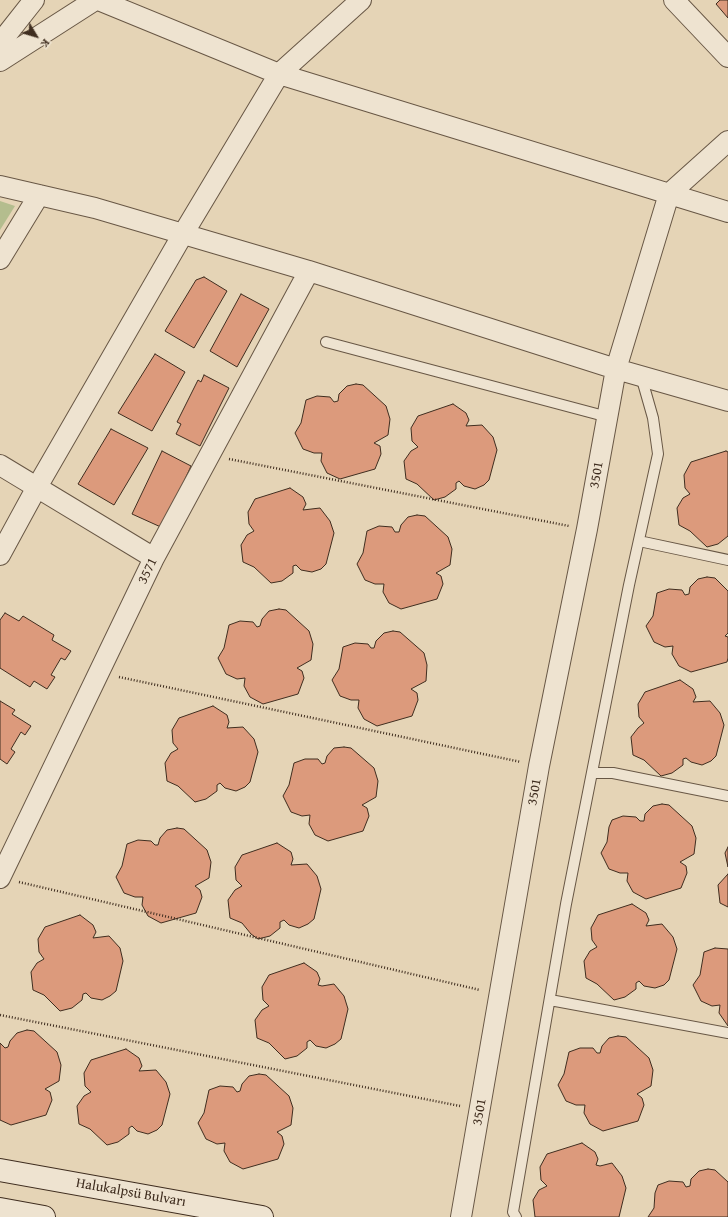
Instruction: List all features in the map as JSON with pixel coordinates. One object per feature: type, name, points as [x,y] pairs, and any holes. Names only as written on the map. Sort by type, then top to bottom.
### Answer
[{"type":"main road","name":"Halukalpsü Bulvarı","points":[[0,1170],[262,1217]]},
{"type":"main road","points":[[0,1209],[44,1217]]},
{"type":"street","points":[[0,44],[34,0]]},
{"type":"street","points":[[0,555],[37,487],[183,234],[279,74],[361,0]]},
{"type":"street","points":[[674,0],[728,56]]},
{"type":"street","points":[[0,60],[94,1],[279,74],[728,212]]},
{"type":"street","points":[[669,194],[728,141]]},
{"type":"street","points":[[0,186],[95,208],[309,271],[616,370],[728,401]]},
{"type":"street","name":"3501","points":[[461,1217],[539,766],[587,529],[616,370],[669,194]]},
{"type":"street","points":[[0,258],[39,195]]},
{"type":"street","name":"3571","points":[[8,880],[99,673],[154,558],[309,271]]},
{"type":"street","points":[[0,465],[154,558]]},
{"type":"lane","points":[[326,342],[608,417]]},
{"type":"lane","points":[[516,1217],[513,1212],[566,904],[658,454],[653,418],[641,376]]},
{"type":"lane","points":[[639,541],[728,560]]},
{"type":"lane","points":[[592,773],[613,773],[728,796]]},
{"type":"lane","points":[[550,1000],[728,1033]]},
{"type":"path","points":[[210,456],[587,529]]},
{"type":"path","points":[[99,673],[539,766]]},
{"type":"path","points":[[8,880],[500,994]]},
{"type":"path","points":[[0,1015],[480,1110]]},
{"type":"green space","points":[[0,201],[15,206],[0,230]]},
{"type":"building","points":[[720,0],[728,0],[728,18],[716,4]]},
{"type":"building","points":[[204,277],[227,291],[194,348],[165,331],[196,280]]},
{"type":"building","points":[[241,294],[269,309],[237,367],[210,351]]},
{"type":"building","points":[[155,354],[185,372],[152,431],[118,413]]},
{"type":"building","points":[[204,375],[229,388],[200,446],[176,434],[181,424],[177,422],[198,380],[201,382]]},
{"type":"building","points":[[356,384],[363,385],[386,406],[390,419],[388,435],[374,443],[380,446],[381,454],[375,469],[340,479],[327,473],[321,461],[322,453],[314,453],[303,449],[295,433],[301,423],[306,400],[317,396],[330,397],[334,402],[338,401],[339,394],[347,386]]},
{"type":"building","points":[[453,404],[466,413],[469,420],[466,426],[482,425],[493,437],[497,450],[489,480],[484,485],[475,489],[464,486],[459,481],[456,483],[456,489],[445,497],[434,500],[417,484],[406,479],[404,461],[411,451],[418,447],[412,441],[411,428],[418,416]]},
{"type":"building","points":[[111,429],[148,448],[114,505],[78,484]]},
{"type":"building","points":[[162,451],[191,466],[163,528],[132,514]]},
{"type":"building","points":[[726,451],[728,452],[728,536],[718,544],[707,547],[690,531],[679,525],[677,508],[683,498],[690,494],[685,488],[684,475],[691,462]]},
{"type":"building","points":[[290,488],[303,497],[306,504],[303,510],[320,508],[330,521],[334,533],[326,564],[321,569],[312,572],[301,570],[296,565],[293,566],[293,573],[282,581],[271,583],[254,567],[243,562],[241,545],[247,535],[254,531],[249,524],[248,512],[255,499]]},
{"type":"building","points":[[417,515],[425,516],[448,537],[452,549],[450,565],[436,573],[441,576],[443,584],[437,599],[401,609],[389,603],[383,592],[384,584],[375,584],[365,580],[357,564],[363,553],[367,531],[379,526],[392,527],[395,532],[399,532],[401,525],[408,517]]},
{"type":"building","points":[[707,577],[715,578],[728,591],[728,633],[725,636],[728,637],[728,658],[727,662],[691,672],[679,666],[672,654],[673,646],[665,647],[654,642],[646,626],[653,616],[657,593],[669,589],[682,590],[685,595],[689,594],[690,587],[698,579]]},
{"type":"building","points":[[279,609],[286,610],[309,631],[313,644],[311,660],[297,668],[302,671],[304,678],[298,694],[263,704],[250,697],[244,686],[245,678],[237,679],[226,674],[218,658],[224,648],[229,625],[240,621],[253,622],[257,627],[260,626],[262,619],[269,611]]},
{"type":"building","points":[[5,613],[19,621],[23,616],[54,635],[52,640],[71,651],[65,660],[61,658],[51,675],[55,677],[47,689],[34,681],[30,687],[0,668],[0,620]]},
{"type":"building","points":[[393,631],[400,632],[424,653],[427,665],[426,681],[411,689],[417,693],[418,700],[412,716],[377,726],[364,719],[358,708],[359,700],[351,700],[340,696],[332,680],[339,669],[343,647],[355,643],[368,644],[371,648],[374,648],[376,641],[384,633]]},
{"type":"building","points":[[680,680],[693,689],[696,697],[693,702],[710,701],[720,713],[724,725],[716,756],[711,761],[702,765],[691,762],[686,758],[683,759],[683,765],[672,773],[661,776],[644,760],[633,755],[631,737],[644,723],[639,717],[638,704],[645,692]]},
{"type":"building","points":[[0,701],[15,710],[12,714],[31,726],[25,735],[21,732],[11,749],[15,752],[7,764],[0,759]]},
{"type":"building","points":[[213,706],[227,715],[229,722],[227,728],[243,727],[254,739],[258,752],[250,782],[245,787],[236,791],[225,788],[220,783],[217,785],[217,791],[206,799],[195,802],[178,786],[167,781],[165,763],[171,753],[178,749],[173,743],[172,730],[179,718]]},
{"type":"building","points":[[334,748],[351,748],[374,768],[378,781],[376,797],[362,805],[367,808],[369,816],[363,831],[328,841],[315,835],[309,824],[310,815],[302,816],[291,812],[283,796],[289,785],[294,763],[305,759],[318,759],[322,764],[325,763],[327,756]]},
{"type":"building","points":[[662,804],[669,805],[692,826],[696,838],[694,854],[680,862],[686,866],[687,873],[681,888],[646,899],[633,892],[627,881],[628,873],[620,873],[609,869],[601,853],[607,842],[609,827],[612,820],[623,816],[636,817],[640,821],[644,821],[645,814],[653,806]]},
{"type":"building","points":[[177,828],[184,829],[207,850],[211,862],[209,878],[195,886],[200,890],[202,897],[196,913],[161,923],[148,916],[142,905],[143,897],[135,897],[124,893],[116,877],[122,866],[127,844],[138,840],[151,841],[155,845],[158,845],[160,838],[167,830]]},
{"type":"building","points":[[277,843],[291,852],[293,859],[291,865],[307,864],[317,876],[321,889],[314,919],[308,924],[299,928],[289,925],[284,920],[280,922],[280,928],[270,936],[258,939],[251,934],[242,923],[230,918],[228,900],[235,890],[242,886],[236,880],[235,867],[242,855]]},
{"type":"building","points":[[728,847],[728,867],[725,853]]},
{"type":"building","points":[[728,874],[728,907],[720,903],[718,885]]},
{"type":"building","points":[[632,904],[646,913],[649,920],[646,926],[662,924],[673,937],[677,949],[669,980],[664,985],[655,988],[644,986],[639,981],[636,983],[636,989],[625,997],[614,1000],[597,984],[586,978],[584,961],[590,951],[597,947],[592,940],[591,928],[598,915]]},
{"type":"building","points":[[80,915],[93,925],[96,932],[93,938],[109,936],[120,948],[123,961],[116,991],[110,996],[102,1000],[91,998],[86,993],[83,994],[82,1000],[72,1008],[60,1011],[44,995],[33,990],[31,972],[37,963],[44,959],[39,952],[38,939],[45,927]]},
{"type":"building","points":[[715,948],[728,949],[728,1026],[719,1013],[720,1005],[712,1006],[701,1001],[693,985],[700,975],[704,952]]},
{"type":"building","points":[[304,963],[317,972],[320,979],[318,985],[322,986],[334,984],[344,996],[348,1009],[341,1039],[335,1044],[326,1048],[316,1046],[310,1040],[307,1042],[307,1048],[297,1056],[285,1059],[269,1043],[257,1038],[255,1020],[262,1010],[269,1006],[263,1000],[262,987],[269,975]]},
{"type":"building","points":[[27,1030],[34,1031],[57,1052],[61,1065],[59,1081],[45,1089],[50,1092],[52,1100],[46,1115],[11,1125],[0,1120],[0,1043],[5,1048],[8,1047],[10,1041],[17,1033]]},
{"type":"building","points":[[618,1036],[626,1037],[649,1058],[653,1070],[651,1086],[637,1094],[642,1098],[644,1105],[638,1121],[603,1131],[590,1124],[584,1113],[585,1105],[576,1105],[566,1101],[558,1085],[564,1074],[569,1052],[580,1048],[593,1048],[597,1053],[600,1053],[602,1046],[609,1038]]},
{"type":"building","points":[[126,1049],[139,1058],[142,1066],[139,1071],[156,1070],[166,1082],[170,1094],[162,1125],[157,1130],[148,1134],[137,1131],[132,1126],[129,1128],[129,1134],[118,1142],[107,1145],[90,1129],[79,1124],[77,1106],[84,1096],[91,1092],[85,1086],[84,1073],[91,1060]]},
{"type":"building","points":[[259,1074],[266,1075],[289,1096],[293,1108],[291,1125],[277,1132],[282,1136],[284,1144],[278,1159],[243,1169],[230,1162],[224,1151],[225,1143],[217,1144],[206,1139],[198,1123],[204,1113],[209,1090],[220,1086],[233,1087],[237,1092],[240,1091],[242,1084],[249,1076]]},
{"type":"building","points":[[582,1143],[595,1152],[598,1159],[596,1165],[600,1166],[612,1163],[622,1176],[626,1188],[619,1217],[535,1217],[533,1200],[539,1190],[547,1186],[541,1180],[540,1167],[547,1154]]},
{"type":"building","points":[[708,1169],[715,1170],[728,1182],[728,1217],[648,1217],[654,1208],[655,1193],[658,1185],[669,1181],[683,1182],[686,1187],[690,1186],[691,1179],[699,1171]]}]
